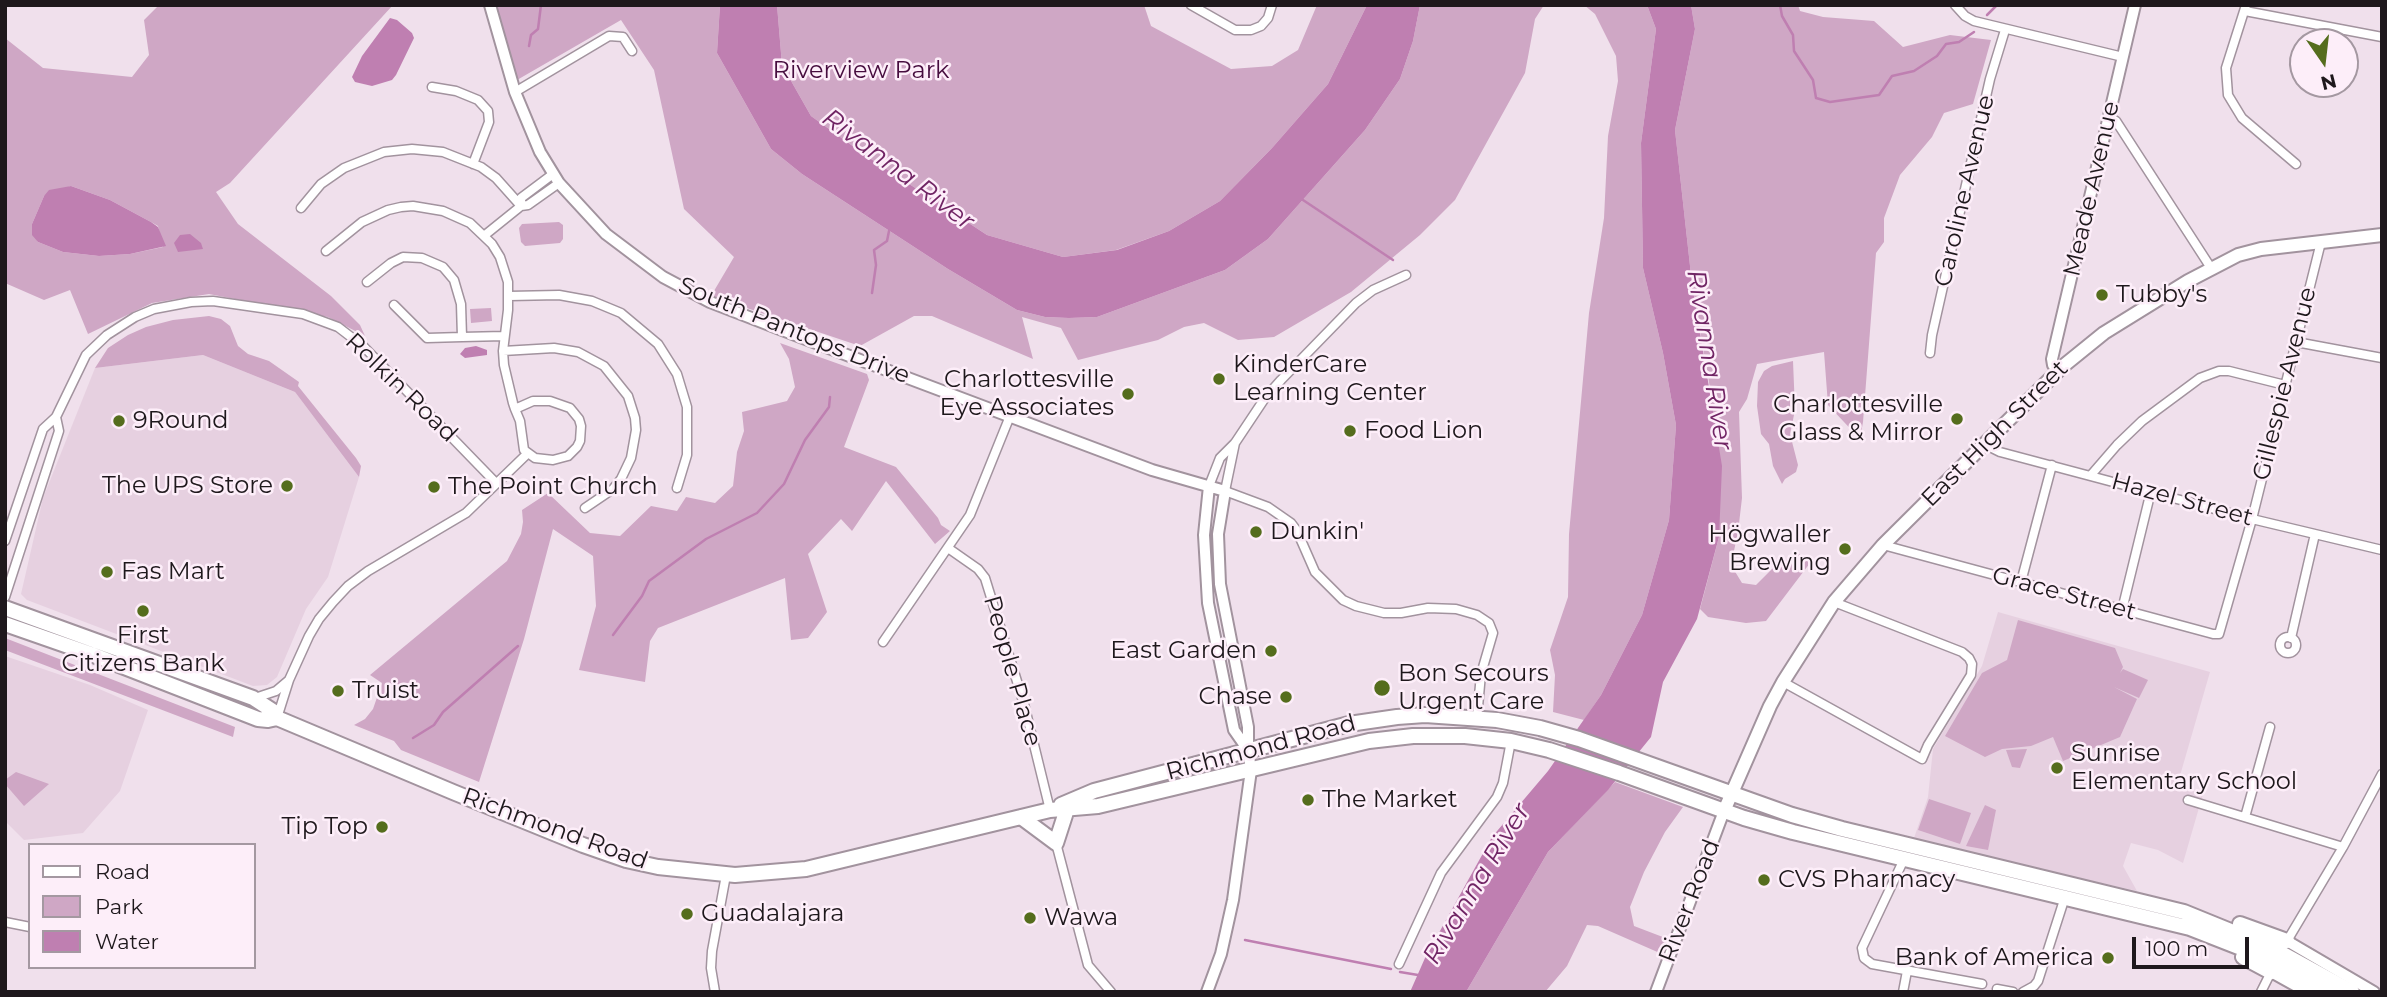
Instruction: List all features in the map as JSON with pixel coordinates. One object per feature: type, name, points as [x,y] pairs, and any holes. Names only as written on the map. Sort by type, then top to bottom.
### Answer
[{"type":"highway","name":"Richmond Road","points":[[5,608],[253,698],[273,711],[277,718]]},
{"type":"highway","name":"Richmond Road","points":[[5,624],[91,653],[258,719],[277,718],[609,855],[659,867],[726,875],[780,873],[822,866],[1050,810],[1094,791],[1248,750],[1374,720],[1425,715],[1477,718],[1559,733],[1792,815],[2067,891]]},
{"type":"highway","name":"Richmond Road","points":[[1050,810],[1098,806],[1352,745],[1399,737],[1465,736],[1511,741],[1549,750],[1793,832],[1904,859],[2067,891]]},
{"type":"highway","points":[[1021,817],[1056,843],[1067,809]]},
{"type":"highway","points":[[2067,891],[2227,920],[2287,941]]},
{"type":"highway","points":[[2067,891],[2213,935],[2259,954],[2330,992]]},
{"type":"highway","points":[[2183,912],[2270,947],[2352,992]]},
{"type":"highway","points":[[2172,923],[2271,972]]},
{"type":"main road","name":"East High Street","points":[[1724,811],[1783,682],[1834,602],[1883,545],[2058,371],[2104,333],[2211,268],[2247,252],[2382,235]]},
{"type":"street","name":"South Pantops Drive","points":[[490,5],[515,92],[540,152],[556,178],[588,216],[625,250],[686,291],[736,312],[1152,470],[1225,491],[1268,507],[1291,523],[1297,531],[1315,572],[1343,600],[1356,606],[1384,612],[1442,608],[1479,616],[1489,623],[1493,633],[1481,674],[1477,718]]},
{"type":"street","points":[[1191,5],[1235,30],[1251,30],[1261,26],[1268,18],[1272,5]]},
{"type":"street","points":[[1955,5],[1960,12],[1974,21],[2123,57]]},
{"type":"street","name":"Meade Avenue","points":[[2058,371],[2053,365],[2053,359],[2135,5]]},
{"type":"street","points":[[2296,164],[2242,118],[2228,95],[2226,68],[2246,8],[2382,37]]},
{"type":"street","name":"Caroline Avenue","points":[[1930,353],[1990,79],[2005,30]]},
{"type":"street","points":[[515,92],[609,36],[623,37],[632,51]]},
{"type":"street","points":[[432,88],[456,92],[478,100],[488,111],[489,122],[473,163]]},
{"type":"street","points":[[2110,117],[2115,119],[2211,268]]},
{"type":"street","points":[[301,208],[312,193],[333,174],[355,162],[384,152],[427,150],[473,163],[496,178],[521,206]]},
{"type":"street","points":[[485,235],[521,206],[528,205],[556,178]]},
{"type":"street","points":[[326,251],[349,230],[374,215],[413,206],[457,216],[485,235],[500,257],[508,282],[503,351],[505,371],[515,409],[520,421],[522,446],[527,454],[542,460],[552,460],[568,456],[580,441],[581,426],[574,412],[562,403],[533,401],[515,409]]},
{"type":"street","name":"Gillespie Avenue","points":[[2227,607],[2252,519],[2321,242]]},
{"type":"street","points":[[368,282],[403,257],[422,258],[443,267],[454,280],[461,304],[462,337]]},
{"type":"street","points":[[1248,750],[1234,730],[1208,603],[1204,535],[1209,486],[1220,458],[1235,443],[1265,398],[1356,303],[1373,290],[1406,275]]},
{"type":"street","points":[[509,296],[559,295],[592,301],[621,313],[658,344],[677,374],[687,407],[687,455],[677,488]]},
{"type":"street","name":"Rolkin Road","points":[[5,541],[43,429],[56,417],[86,355],[127,321],[154,309],[191,302],[213,301],[312,316],[346,332],[364,347],[496,483]]},
{"type":"street","points":[[394,305],[427,338],[504,336]]},
{"type":"street","points":[[2296,342],[2382,358]]},
{"type":"street","points":[[503,351],[554,348],[578,352],[604,366],[628,396],[635,422],[627,468],[613,488],[585,508]]},
{"type":"street","points":[[2091,475],[2142,421],[2200,378],[2219,371],[2229,371],[2286,385]]},
{"type":"street","points":[[883,642],[976,503],[1010,416]]},
{"type":"street","name":"Rolkin Road","points":[[5,597],[59,431],[56,417]]},
{"type":"street","points":[[1208,992],[1221,954],[1231,909],[1251,770],[1248,727],[1220,584],[1217,534],[1235,443]]},
{"type":"street","name":"Hazel Street","points":[[1984,444],[2000,452],[2252,519],[2382,550]]},
{"type":"street","points":[[277,718],[289,680],[318,619],[348,586],[368,571],[456,520],[527,454]]},
{"type":"street","points":[[2021,582],[2052,465]]},
{"type":"street","points":[[2122,610],[2151,491]]},
{"type":"street","points":[[2291,638],[2315,534]]},
{"type":"street","name":"Grace Street","points":[[1883,545],[2215,635],[2221,632],[2227,607]]},
{"type":"street","name":"People Place","points":[[948,548],[978,569],[985,578],[1024,704],[1050,810]]},
{"type":"street","points":[[1783,682],[1922,759],[1971,675],[1972,664],[1969,658],[1962,652],[1834,602]]},
{"type":"street","points":[[253,698],[274,692],[289,680]]},
{"type":"street","points":[[2245,817],[2270,727]]},
{"type":"street","points":[[1399,964],[1441,873],[1497,797],[1503,783],[1511,741]]},
{"type":"street","points":[[2374,992],[2287,941],[2343,847],[2382,774]]},
{"type":"street","points":[[2188,800],[2343,847]]},
{"type":"street","name":"River Road","points":[[1656,992],[1724,811]]},
{"type":"street","points":[[1056,843],[1088,965],[1111,992]]},
{"type":"street","points":[[1911,846],[1872,926],[1862,953],[1864,958],[1872,964],[1982,984]]},
{"type":"street","points":[[715,992],[711,968],[712,951],[726,875]]},
{"type":"street","points":[[2023,992],[2038,981],[2067,891]]},
{"type":"street","points":[[5,922],[28,927]]},
{"type":"street","points":[[1903,992],[1907,971]]},
{"type":"street","points":[[2261,992],[2271,972],[2307,992]]},
{"type":"street","points":[[1997,989],[2013,992]]},
{"type":"shaded area","points":[[203,355],[295,392],[359,477],[328,577],[306,609],[277,677],[267,685],[253,686],[27,600],[21,594],[43,498],[95,368]]},
{"type":"shaded area","name":"Sunrise Elementary School","points":[[1998,612],[2210,672],[2177,786],[2203,794],[2183,863],[2158,850],[2131,843],[2123,866],[2137,891],[1913,841],[1928,797],[1933,749],[1982,666]]},
{"type":"shaded area","points":[[5,656],[90,685],[148,710],[120,791],[83,833],[24,840],[5,821]]},
{"type":"green space","points":[[159,5],[393,5],[230,183],[216,192],[238,224],[331,296],[360,325],[365,336],[328,317],[209,294],[152,303],[88,334],[70,290],[44,300],[5,283],[5,38],[43,68],[132,77],[149,55],[144,20]],"holes":[[[71,186],[110,200],[158,226],[163,247],[130,254],[99,256],[63,252],[38,242],[32,224],[44,196]]]},
{"type":"green space","points":[[494,5],[720,5],[717,53],[771,149],[802,174],[948,269],[1017,310],[1045,317],[1069,318],[1097,317],[1225,270],[1268,239],[1365,130],[1400,79],[1413,41],[1420,5],[1544,5],[1535,19],[1525,73],[1455,200],[1420,235],[1351,292],[1274,337],[1238,340],[1204,323],[1184,327],[1158,340],[1078,360],[1061,328],[1022,317],[1033,359],[932,316],[914,316],[860,346],[711,296],[734,257],[684,209],[654,70],[621,20],[517,80]]},
{"type":"green space","name":"Riverview Park","points":[[777,5],[1144,5],[1151,26],[1231,69],[1272,66],[1298,50],[1317,5],[1367,5],[1328,84],[1272,148],[1220,201],[1169,231],[1116,250],[1063,257],[987,235],[811,116],[782,65]]},
{"type":"green space","points":[[1584,5],[1647,5],[1656,29],[1641,143],[1643,268],[1676,425],[1669,520],[1642,615],[1601,695],[1584,720],[1553,712],[1555,675],[1550,650],[1568,597],[1569,534],[1589,313],[1604,218],[1608,136],[1618,81],[1616,56],[1595,14]]},
{"type":"green space","points":[[1691,5],[1798,5],[1800,11],[1823,17],[1874,21],[1903,47],[1950,35],[1991,40],[1973,104],[1944,113],[1932,137],[1900,175],[1884,218],[1884,242],[1876,253],[1860,439],[1828,405],[1824,352],[1757,364],[1747,399],[1739,412],[1742,498],[1731,565],[1742,583],[1756,585],[1774,567],[1798,553],[1810,563],[1766,621],[1746,623],[1708,617],[1700,609],[1719,537],[1711,394],[1692,284],[1675,130],[1695,29]]},
{"type":"green space","points":[[559,222],[563,225],[563,239],[560,243],[525,246],[521,242],[519,228],[522,224]]},
{"type":"green space","points":[[491,308],[492,321],[471,323],[470,309]]},
{"type":"green space","points":[[209,316],[221,319],[230,326],[238,346],[248,354],[269,361],[299,382],[298,386],[356,458],[361,466],[359,477],[295,392],[203,355],[95,368],[108,348],[128,335],[173,320]]},
{"type":"green space","points":[[780,343],[867,374],[869,380],[844,447],[896,467],[941,525],[950,531],[935,544],[886,481],[852,531],[841,519],[808,554],[827,612],[808,638],[791,640],[785,578],[658,628],[650,641],[645,682],[579,670],[596,606],[593,556],[553,529],[524,639],[479,782],[401,750],[394,741],[354,725],[365,719],[373,709],[382,683],[370,675],[507,561],[521,534],[522,510],[548,493],[590,533],[620,536],[651,506],[677,511],[686,497],[715,503],[733,486],[737,452],[744,431],[742,412],[787,401],[795,387],[789,359]]},
{"type":"green space","points":[[1793,361],[1795,410],[1790,434],[1798,465],[1796,472],[1782,484],[1773,466],[1769,444],[1761,434],[1757,406],[1758,382],[1764,371],[1772,366]]},
{"type":"green space","points":[[2018,620],[2115,648],[2123,667],[2120,673],[2123,669],[2148,680],[2139,698],[2114,687],[2137,699],[2120,737],[2063,761],[2053,737],[2031,746],[2002,749],[1985,757],[1945,736],[1982,673],[2007,660]]},
{"type":"green space","points":[[5,638],[235,727],[233,737],[5,650]]},
{"type":"green space","points":[[2027,749],[2020,768],[2012,767],[2006,750]]},
{"type":"green space","points":[[16,772],[49,784],[24,806],[5,784],[5,780]]},
{"type":"green space","points":[[1615,782],[1683,807],[1665,832],[1644,872],[1630,907],[1634,926],[1668,939],[1662,954],[1598,926],[1587,925],[1567,966],[1545,992],[1466,992],[1548,852]]},
{"type":"green space","points":[[1929,799],[1971,813],[1960,844],[1918,830]]},
{"type":"green space","points":[[1985,805],[1996,810],[1988,850],[1966,846]]},
{"type":"water","points":[[720,5],[777,5],[782,65],[811,116],[987,235],[1063,257],[1117,250],[1169,231],[1220,201],[1272,148],[1328,84],[1367,5],[1420,5],[1413,41],[1400,79],[1365,130],[1268,239],[1225,270],[1097,317],[1069,318],[1045,317],[1017,310],[948,269],[802,174],[771,149],[717,53]]},
{"type":"water","name":"Rivanna River","points":[[1647,5],[1691,5],[1695,29],[1675,130],[1692,284],[1722,466],[1719,537],[1697,619],[1663,682],[1651,737],[1608,790],[1548,852],[1466,992],[1410,992],[1425,958],[1492,837],[1548,771],[1601,695],[1642,615],[1669,520],[1676,425],[1643,268],[1641,143],[1656,29]]},
{"type":"water","points":[[390,18],[397,20],[414,38],[396,75],[392,80],[372,86],[355,82],[352,77],[362,56]]},
{"type":"water","points":[[71,186],[110,200],[151,222],[158,227],[166,246],[130,254],[99,256],[63,252],[38,242],[32,235],[32,224],[44,196],[49,190]]},
{"type":"water","points":[[190,234],[201,243],[203,249],[178,252],[174,243],[180,235]]},
{"type":"water","points":[[476,346],[487,350],[487,355],[465,358],[460,354],[465,348]]},
{"type":"waterway","points":[[529,46],[531,35],[538,29],[541,5]]},
{"type":"waterway","points":[[1780,5],[1782,16],[1793,35],[1794,51],[1813,80],[1816,98],[1830,102],[1879,95],[1892,76],[1914,71],[1937,56],[1946,44],[1959,42],[1974,32]]},
{"type":"waterway","points":[[1987,15],[1997,5]]},
{"type":"waterway","points":[[1303,200],[1393,260]]},
{"type":"waterway","points":[[872,293],[876,265],[874,250],[887,241],[889,231]]},
{"type":"waterway","points":[[613,635],[642,596],[649,581],[706,539],[757,513],[784,484],[805,440],[829,407],[830,397]]},
{"type":"waterway","points":[[413,738],[434,725],[443,712],[518,646]]},
{"type":"waterway","points":[[1245,940],[1391,969]]},
{"type":"waterway","points":[[1400,972],[1418,975]]},
{"type":"place","name":"Tubby's","points":[[2102,295]]},
{"type":"place","name":"KinderCare Learning Center","points":[[1219,379]]},
{"type":"place","name":"Charlottesville Eye Associates","points":[[1128,394]]},
{"type":"place","name":"Charlottesville Glass & Mirror","points":[[1957,419]]},
{"type":"place","name":"9Round","points":[[119,421]]},
{"type":"place","name":"Food Lion","points":[[1350,431]]},
{"type":"place","name":"The UPS Store","points":[[287,486]]},
{"type":"place","name":"The Point Church","points":[[434,487]]},
{"type":"place","name":"Dunkin'","points":[[1256,532]]},
{"type":"place","name":"Högwaller Brewing","points":[[1845,549]]},
{"type":"place","name":"Fas Mart","points":[[107,572]]},
{"type":"place","name":"First Citizens Bank","points":[[143,611]]},
{"type":"place","name":"East Garden","points":[[1271,651]]},
{"type":"place","name":"Bon Secours Urgent Care","points":[[1382,688]]},
{"type":"place","name":"Truist","points":[[338,691]]},
{"type":"place","name":"Chase","points":[[1286,697]]},
{"type":"place","name":"Sunrise Elementary School","points":[[2057,768]]},
{"type":"place","name":"The Market","points":[[1308,800]]},
{"type":"place","name":"Tip Top","points":[[382,827]]},
{"type":"place","name":"CVS Pharmacy","points":[[1764,880]]},
{"type":"place","name":"Guadalajara","points":[[687,914]]},
{"type":"place","name":"Wawa","points":[[1030,918]]},
{"type":"place","name":"Bank of America","points":[[2108,958]]}]
